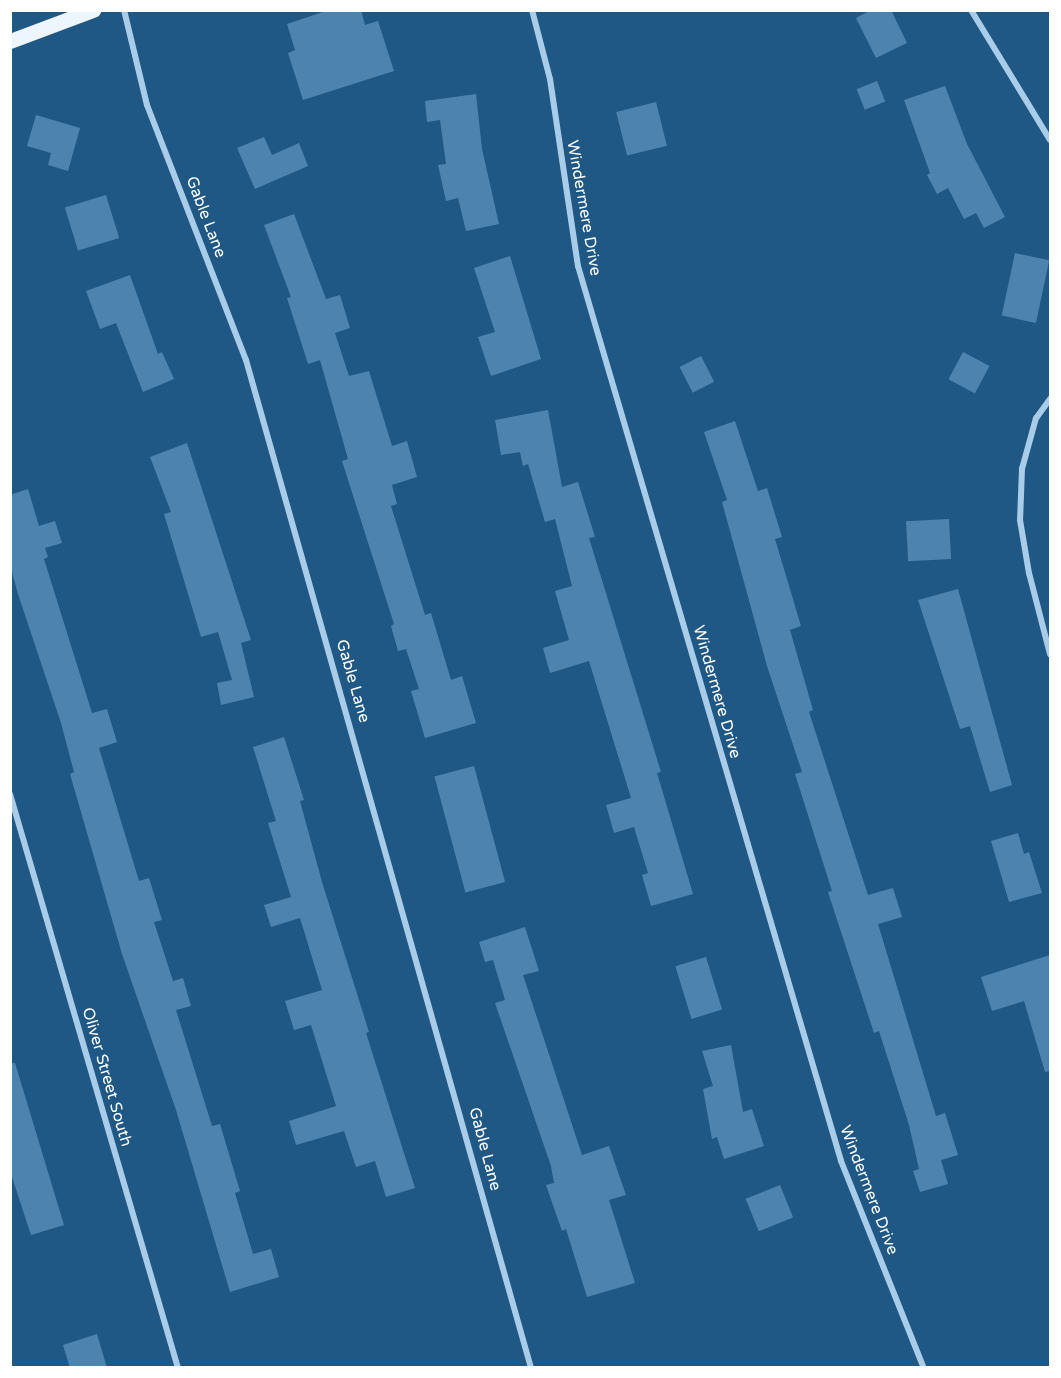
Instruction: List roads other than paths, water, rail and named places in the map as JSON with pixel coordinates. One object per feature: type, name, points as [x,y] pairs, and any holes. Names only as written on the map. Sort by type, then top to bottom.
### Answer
[{"type":"main road","points":[[10,41],[93,10]]},
{"type":"street","name":"Gable Lane","points":[[124,10],[147,105],[246,360],[531,1368]]},
{"type":"street","name":"Windermere Drive","points":[[532,10],[550,79],[581,278],[841,1161],[924,1368]]},
{"type":"street","points":[[971,10],[1050,140]]},
{"type":"street","points":[[1050,399],[1036,418],[1022,469],[1020,520],[1029,573],[1050,654]]},
{"type":"street","name":"Oliver Street South","points":[[10,794],[178,1368]]}]
